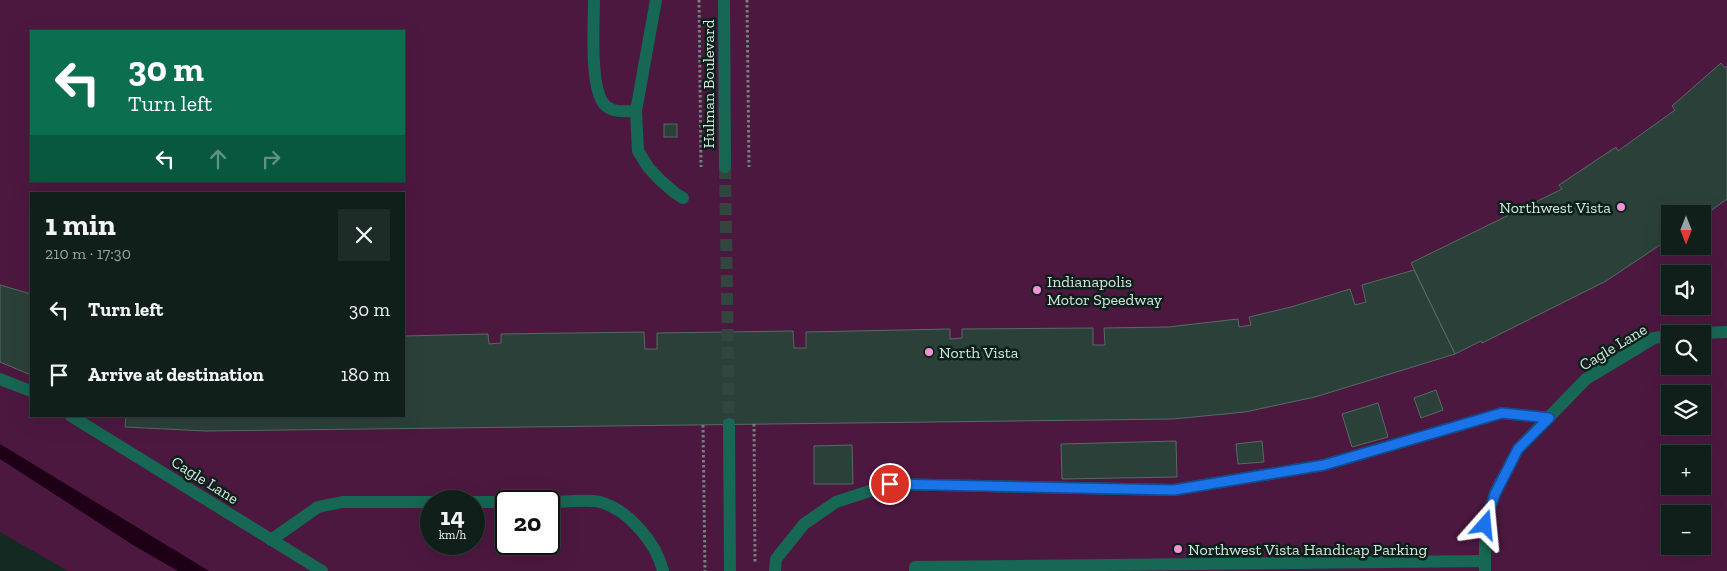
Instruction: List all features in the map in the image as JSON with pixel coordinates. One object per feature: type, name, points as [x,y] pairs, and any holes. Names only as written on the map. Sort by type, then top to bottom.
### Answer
[{"type":"street","points":[[594,0],[594,68],[599,98],[607,107],[617,111],[636,111]]},
{"type":"street","points":[[656,0],[636,111],[638,151],[648,167],[659,179],[683,198]]},
{"type":"street","name":"Hulman Boulevard","points":[[724,0],[725,167]]},
{"type":"street","points":[[1711,333],[1727,332]]},
{"type":"street","name":"Cagle Lane","points":[[1485,566],[1485,525],[1495,494],[1518,449],[1586,379],[1654,338],[1661,337]]},
{"type":"street","points":[[0,379],[30,392]]},
{"type":"street","points":[[775,571],[776,559],[804,524],[836,502],[890,484],[1174,490],[1324,465],[1502,413],[1549,418]]},
{"type":"street","name":"Cagle Lane","points":[[73,417],[322,571]]},
{"type":"street","points":[[729,424],[730,571]]},
{"type":"street","points":[[271,540],[318,507],[342,502],[420,502]]},
{"type":"street","points":[[560,502],[599,502],[616,509],[641,529],[660,557],[663,571]]},
{"type":"street","points":[[729,556],[734,571]]},
{"type":"street","points":[[915,571],[915,567],[1485,566]]},
{"type":"path","points":[[699,0],[701,168]]},
{"type":"path","points":[[747,0],[749,167]]},
{"type":"path","points":[[754,424],[755,571]]},
{"type":"path","points":[[703,425],[705,571]]},
{"type":"shaded area","name":"Indianapolis Motor Speedway","points":[[0,0],[1727,0],[1727,571],[68,571],[0,532]]},
{"type":"shaded area","points":[[0,444],[209,571],[178,571],[133,545],[0,459]]},
{"type":"building","name":"Northwest Vista","points":[[1721,63],[1725,68],[1727,66],[1727,199],[1711,211],[1711,205],[1661,205],[1661,246],[1660,245],[1606,281],[1482,343],[1481,341],[1455,354],[1411,263],[1562,189],[1559,185],[1616,147],[1618,151],[1675,110],[1672,106]]},
{"type":"building","points":[[664,124],[677,124],[677,137],[664,137]]},
{"type":"building","name":"North Vista","points":[[1414,270],[1455,354],[1315,397],[1245,412],[1173,419],[206,431],[125,427],[126,417],[405,417],[405,336],[488,334],[489,344],[501,343],[501,334],[644,332],[645,349],[657,349],[657,333],[793,331],[794,348],[806,348],[806,332],[950,329],[950,339],[962,338],[962,329],[1093,328],[1093,345],[1105,345],[1104,328],[1168,327],[1238,319],[1239,327],[1251,325],[1249,317],[1291,307],[1350,289],[1355,305],[1366,302],[1362,285]]},
{"type":"building","points":[[0,285],[30,294],[30,375],[0,362]]},
{"type":"building","points":[[1436,390],[1443,410],[1421,418],[1414,398]]},
{"type":"building","points":[[1378,403],[1388,437],[1352,447],[1342,414]]},
{"type":"building","points":[[1176,441],[1177,477],[1062,479],[1061,444]]},
{"type":"building","points":[[1262,441],[1264,462],[1238,464],[1236,444]]},
{"type":"building","points":[[852,445],[853,484],[814,484],[814,446]]},
{"type":"tunnel","points":[[725,167],[729,424]]},
{"type":"place","name":"Northwest Vista","points":[[1621,207]]},
{"type":"place","name":"Indianapolis Motor Speedway","points":[[1037,290]]},
{"type":"place","name":"North Vista","points":[[929,352]]},
{"type":"place","name":"Northwest Vista Handicap Parking","points":[[1178,549]]},
{"type":"route","points":[[890,484],[1174,490],[1324,465],[1502,413],[1549,418],[1518,449],[1495,494],[1485,525]]}]
